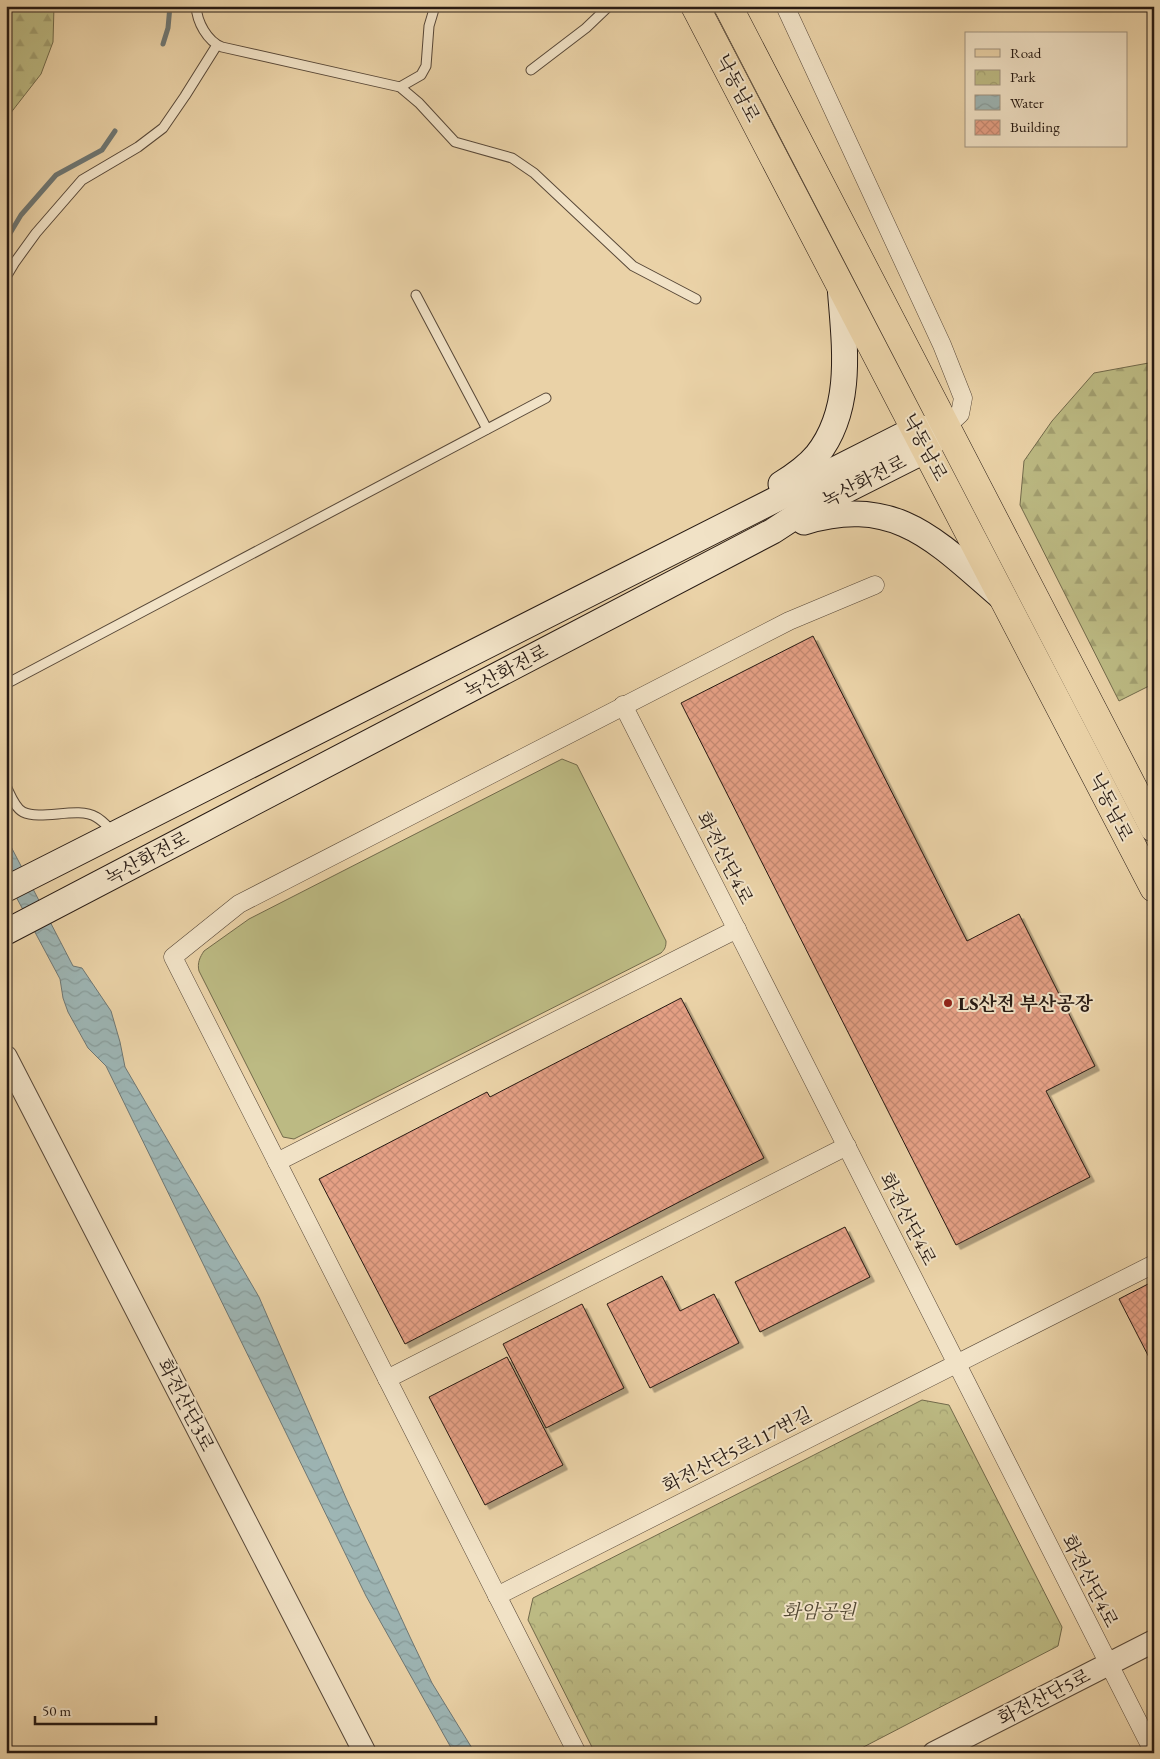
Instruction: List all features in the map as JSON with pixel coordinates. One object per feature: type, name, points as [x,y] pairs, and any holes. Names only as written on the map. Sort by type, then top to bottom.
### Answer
[{"type":"main road","name":"낙동남로","points":[[696,6],[1154,888]]},
{"type":"main road","name":"낙동남로","points":[[728,6],[1154,828]]},
{"type":"main road","points":[[719,528],[798,473],[817,455],[827,440],[837,417],[845,370],[840,285]]},
{"type":"main road","name":"녹산화전로","points":[[6,889],[719,528],[946,427]]},
{"type":"main road","name":"녹산화전로","points":[[6,932],[773,532],[921,439]]},
{"type":"main road","points":[[773,532],[831,515],[856,513],[877,515],[910,526],[936,541],[1004,599]]},
{"type":"street","points":[[784,6],[942,345],[963,398],[960,414],[946,427]]},
{"type":"street","points":[[577,1753],[173,957],[239,904],[789,621],[875,584]]},
{"type":"street","name":"화전산단4로","points":[[623,705],[1154,1752]]},
{"type":"street","points":[[277,1162],[737,929]]},
{"type":"street","name":"화전산단3로","points":[[6,1057],[365,1753]]},
{"type":"street","points":[[387,1378],[847,1146]]},
{"type":"street","name":"화전산단5로117번길","points":[[497,1596],[1154,1264]]},
{"type":"street","name":"화전산단5로","points":[[936,1752],[1154,1641]]},
{"type":"lane","points":[[196,6],[196,16],[202,28],[217,45],[255,56],[400,87],[419,103],[454,142],[512,158],[534,173],[634,266],[696,299]]},
{"type":"lane","points":[[400,87],[421,75],[426,66],[430,26],[435,6]]},
{"type":"lane","points":[[531,70],[586,28],[609,6]]},
{"type":"lane","points":[[6,277],[14,262],[36,233],[82,180],[138,147],[163,128],[217,45]]},
{"type":"lane","points":[[416,295],[488,429]]},
{"type":"lane","points":[[6,684],[546,398]]},
{"type":"lane","points":[[6,786],[22,812],[95,816],[115,834]]},
{"type":"green space","points":[[6,6],[54,6],[53,42],[41,74],[6,119]]},
{"type":"green space","points":[[1154,362],[1154,686],[1151,685],[1119,701],[1020,505],[1024,461],[1052,421],[1094,373]]},
{"type":"green space","points":[[562,759],[577,765],[666,941],[661,953],[294,1139],[283,1137],[199,971],[199,960],[204,951],[249,919]]},
{"type":"green space","name":"화암공원","points":[[922,1400],[949,1405],[1062,1627],[1058,1646],[852,1753],[595,1753],[528,1620],[533,1598]]},
{"type":"water","points":[[6,837],[73,966],[82,968],[111,1011],[125,1067],[259,1297],[346,1498],[410,1637],[432,1683],[475,1753],[454,1753],[366,1596],[106,1066],[88,1048],[68,1012],[63,998],[60,979],[6,878]]},
{"type":"building","name":"LS산전 부산공장","points":[[813,636],[967,941],[1019,914],[1095,1066],[1046,1091],[1090,1177],[956,1245],[681,703]]},
{"type":"building","points":[[681,998],[764,1158],[405,1344],[319,1179],[487,1092],[490,1097]]},
{"type":"building","points":[[845,1227],[870,1277],[760,1332],[735,1282]]},
{"type":"building","points":[[662,1276],[680,1311],[714,1294],[739,1343],[650,1388],[607,1304]]},
{"type":"building","points":[[1150,1283],[1151,1286],[1154,1284],[1154,1367],[1119,1299]]},
{"type":"building","points":[[582,1304],[624,1388],[546,1428],[503,1344]]},
{"type":"building","points":[[507,1357],[563,1465],[485,1505],[429,1397]]},
{"type":"waterway","points":[[163,44],[168,28],[170,6]]},
{"type":"waterway","points":[[6,240],[21,215],[56,175],[102,150],[115,131]]},
{"type":"place","name":"LS산전 부산공장","points":[[948,1003]]}]
